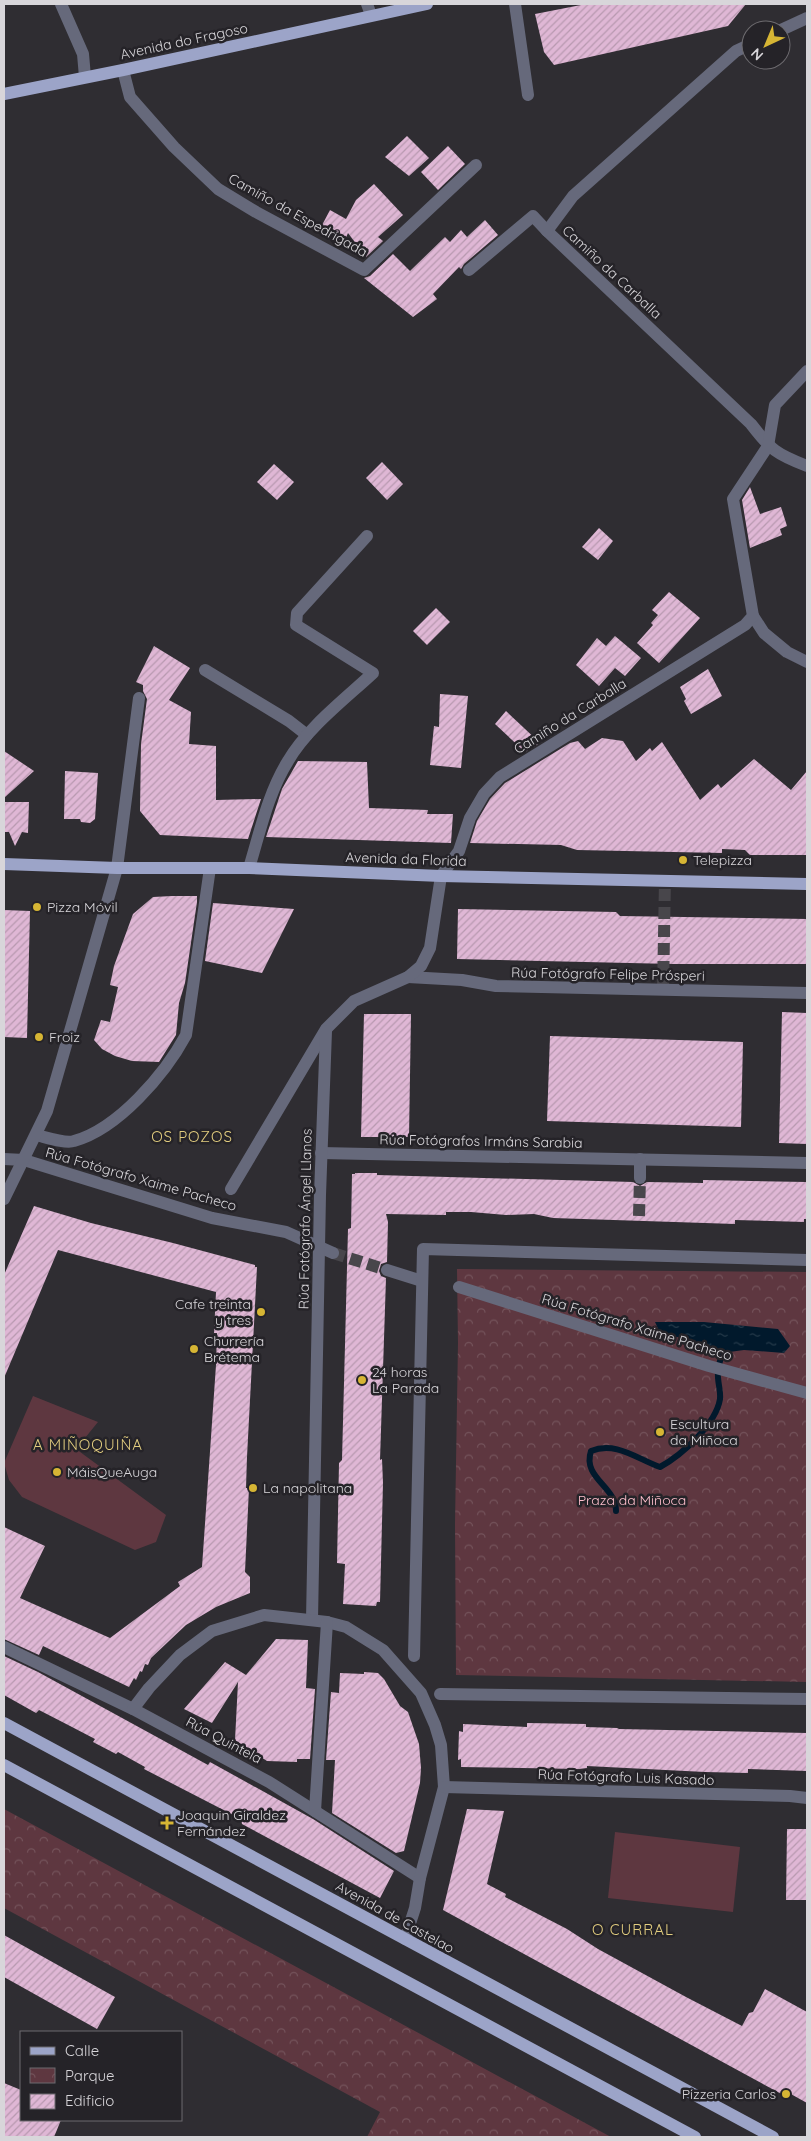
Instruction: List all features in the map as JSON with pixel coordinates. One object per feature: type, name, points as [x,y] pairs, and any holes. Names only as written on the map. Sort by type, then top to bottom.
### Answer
[{"type":"main road","name":"Avenida do Fragoso","points":[[4,94],[123,70],[369,10],[427,4]]},
{"type":"main road","name":"Avenida da Florida","points":[[4,864],[117,868],[249,868],[441,876],[807,884]]},
{"type":"main road","name":"Avenida de Castelao","points":[[4,1723],[773,2137]]},
{"type":"main road","points":[[4,1765],[695,2137]]},
{"type":"street","points":[[61,4],[83,54],[85,77]]},
{"type":"street","points":[[515,4],[528,95]]},
{"type":"street","points":[[791,25],[807,18]]},
{"type":"street","name":"Camiño da Carballa","points":[[741,49],[736,51],[573,196],[547,231],[751,424],[768,446]]},
{"type":"street","name":"Camiño da Espedrigada","points":[[123,70],[130,97],[174,147],[218,189],[256,212],[364,270],[476,165]]},
{"type":"street","points":[[469,270],[533,216],[547,231]]},
{"type":"street","points":[[807,371],[774,405],[768,446],[733,499],[753,616],[764,633],[787,652],[807,662]]},
{"type":"street","points":[[768,446],[783,456],[807,466]]},
{"type":"street","points":[[249,868],[276,784],[288,760],[307,735],[373,673],[296,625],[297,613],[367,536]]},
{"type":"street","name":"Camiño da Carballa","points":[[441,876],[460,851],[470,818],[484,794],[500,777],[745,625],[753,616]]},
{"type":"street","points":[[205,670],[289,721],[307,735]]},
{"type":"street","points":[[4,1200],[47,1111],[117,868],[138,698]]},
{"type":"street","points":[[36,1135],[72,1142],[104,1128],[147,1089],[175,1056],[186,1035],[210,868]]},
{"type":"street","points":[[231,1189],[326,1029],[354,1001],[408,977],[421,966],[430,948],[441,876]]},
{"type":"street","name":"Rúa Fotógrafo Felipe Prósperi","points":[[408,977],[462,980],[496,986],[807,994]]},
{"type":"street","name":"Rúa Fotógrafo Ángel Llanos","points":[[312,1620],[321,1152],[326,1029]]},
{"type":"street","name":"Rúa Fotógrafos Irmáns Sarabia","points":[[321,1152],[807,1163]]},
{"type":"street","name":"Rúa Fotógrafo Xaime Pacheco","points":[[4,1159],[24,1160],[212,1218],[286,1232],[333,1253]]},
{"type":"street","points":[[640,1159],[640,1178]]},
{"type":"street","points":[[414,1656],[423,1249],[807,1260]]},
{"type":"street","points":[[386,1270],[422,1281]]},
{"type":"street","name":"Rúa Fotógrafo Xaime Pacheco","points":[[459,1287],[709,1366],[807,1393]]},
{"type":"street","points":[[133,1709],[149,1688],[180,1655],[212,1631],[264,1615],[327,1622],[346,1627],[384,1650],[417,1688],[435,1725],[441,1745],[444,1787],[420,1878],[415,1908],[405,1939]]},
{"type":"street","points":[[315,1811],[327,1622]]},
{"type":"street","name":"Rúa Quintela","points":[[4,1648],[133,1709],[269,1782],[420,1878]]},
{"type":"street","points":[[440,1694],[807,1699]]},
{"type":"street","name":"Rúa Fotógrafo Luis Kasado","points":[[444,1787],[807,1798]]},
{"type":"green space","name":"Praza da Miñoca","points":[[457,1269],[807,1272],[807,1682],[456,1675]]},
{"type":"green space","name":"MáisQueAuga","points":[[33,1396],[98,1422],[76,1449],[166,1515],[156,1542],[135,1550],[22,1497],[9,1480],[4,1463]]},
{"type":"green space","points":[[4,1809],[611,2137],[367,2137],[380,2112],[4,1908]]},
{"type":"green space","points":[[615,1832],[740,1847],[733,1912],[608,1898]]},
{"type":"water","points":[[655,1322],[704,1322],[778,1329],[790,1346],[784,1353],[744,1350],[722,1353],[707,1351],[678,1337],[666,1339],[660,1333]]},
{"type":"building","points":[[586,4],[746,4],[728,26],[554,65],[544,52],[535,14]]},
{"type":"building","points":[[407,136],[429,158],[409,176],[385,157]]},
{"type":"building","points":[[448,146],[465,164],[438,190],[421,172]]},
{"type":"building","points":[[374,184],[403,215],[378,237],[383,241],[366,257],[348,233],[344,242],[320,229],[330,210],[346,219],[356,200]]},
{"type":"building","points":[[485,220],[498,235],[464,264],[461,269],[459,267],[433,294],[437,299],[413,317],[364,278],[370,276],[393,254],[410,271],[445,237],[450,242],[461,230],[467,237]]},
{"type":"building","points":[[382,462],[403,484],[387,500],[366,478]]},
{"type":"building","points":[[274,464],[294,482],[277,500],[257,482]]},
{"type":"building","points":[[750,487],[760,514],[781,507],[787,526],[780,529],[782,535],[750,548],[742,500]]},
{"type":"building","points":[[599,528],[613,541],[598,560],[582,547]]},
{"type":"building","points":[[669,592],[700,618],[659,663],[637,643],[653,625],[651,623],[658,615],[652,610]]},
{"type":"building","points":[[436,608],[450,622],[427,645],[413,631]]},
{"type":"building","points":[[615,636],[641,658],[625,676],[615,668],[599,686],[576,665],[597,638],[606,646]]},
{"type":"building","points":[[154,646],[190,668],[169,700],[191,712],[189,744],[216,746],[216,800],[261,799],[248,839],[160,835],[140,811],[141,744],[147,699],[143,691],[143,685],[136,682]]},
{"type":"building","points":[[708,669],[722,696],[691,714],[684,701],[686,699],[680,687]]},
{"type":"building","points":[[440,694],[468,696],[461,768],[430,765],[434,726],[439,727]]},
{"type":"building","points":[[506,711],[540,743],[525,752],[495,724]]},
{"type":"building","points":[[602,738],[623,741],[636,761],[650,748],[652,751],[662,742],[700,800],[718,784],[721,788],[754,759],[791,790],[807,771],[807,855],[750,855],[745,850],[722,849],[722,853],[577,850],[561,845],[470,843],[477,821],[490,799],[505,783],[570,743],[578,741],[585,749]]},
{"type":"building","points":[[4,751],[34,771],[4,798]]},
{"type":"building","points":[[298,761],[367,762],[369,808],[428,810],[427,814],[453,814],[451,843],[266,837],[282,789]]},
{"type":"building","points":[[65,771],[98,773],[95,819],[90,823],[81,822],[80,819],[64,819]]},
{"type":"building","points":[[4,802],[29,802],[28,833],[22,832],[15,846],[9,832],[4,832]]},
{"type":"building","points":[[197,896],[185,983],[179,1003],[176,1035],[159,1062],[132,1061],[115,1056],[102,1049],[94,1040],[101,1020],[110,1022],[118,987],[110,985],[114,966],[133,914],[153,897]]},
{"type":"building","points":[[213,903],[294,909],[262,973],[205,961]]},
{"type":"building","points":[[458,909],[616,912],[620,916],[807,919],[807,964],[673,964],[457,959]]},
{"type":"building","points":[[4,910],[30,911],[27,1038],[4,1037]]},
{"type":"building","points":[[782,1012],[807,1013],[807,1144],[779,1143]]},
{"type":"building","points":[[364,1014],[411,1014],[409,1137],[361,1137]]},
{"type":"building","points":[[550,1036],[743,1042],[741,1127],[547,1121]]},
{"type":"building","points":[[352,1174],[633,1182],[640,1186],[647,1182],[703,1183],[703,1180],[806,1182],[807,1219],[804,1219],[804,1222],[735,1220],[735,1224],[553,1218],[534,1214],[506,1215],[471,1212],[446,1212],[446,1215],[386,1214],[388,1222],[387,1262],[381,1264],[379,1271],[381,1276],[386,1278],[380,1460],[382,1459],[383,1483],[380,1602],[377,1602],[376,1606],[343,1604],[345,1564],[337,1563],[339,1463],[342,1460],[348,1229],[351,1228]]},
{"type":"building","points":[[34,1206],[257,1267],[246,1488],[249,1488],[245,1572],[250,1577],[250,1593],[216,1607],[186,1625],[151,1658],[148,1665],[145,1664],[142,1672],[140,1671],[136,1680],[134,1678],[129,1687],[43,1646],[39,1655],[4,1639],[4,1527],[45,1546],[20,1598],[110,1638],[180,1586],[178,1582],[202,1567],[216,1365],[217,1333],[214,1333],[216,1292],[58,1250],[4,1378],[4,1275]]},
{"type":"building","points":[[276,1639],[308,1640],[306,1688],[315,1689],[310,1759],[297,1759],[297,1762],[267,1761],[235,1740],[238,1682],[212,1723],[184,1709],[225,1662],[246,1675]]},
{"type":"building","points":[[4,1656],[38,1672],[208,1765],[210,1762],[313,1819],[394,1871],[380,1898],[242,1824],[241,1819],[144,1769],[145,1767],[118,1752],[116,1754],[93,1742],[95,1739],[39,1710],[36,1713],[4,1695]]},
{"type":"building","points":[[364,1672],[378,1673],[384,1679],[400,1706],[408,1712],[419,1744],[420,1783],[404,1851],[396,1853],[332,1813],[335,1760],[326,1760],[331,1692],[339,1693],[340,1673],[364,1674]]},
{"type":"building","points":[[527,1723],[586,1724],[586,1727],[619,1729],[807,1733],[807,1771],[748,1769],[748,1773],[587,1766],[587,1768],[579,1769],[461,1767],[461,1759],[458,1760],[459,1731],[463,1732],[463,1724],[527,1727]]},
{"type":"building","points":[[467,1809],[504,1811],[487,1884],[506,1894],[505,1897],[567,1929],[598,1949],[742,2026],[749,2013],[753,2012],[765,1989],[807,2012],[807,2103],[789,2093],[787,2097],[443,1910]]},
{"type":"building","points":[[787,1829],[807,1829],[807,1900],[786,1900]]},
{"type":"building","points":[[4,1935],[115,1997],[97,2029],[4,1977]]},
{"type":"building","points":[[4,2083],[20,2090],[20,2121],[61,2121],[54,2137],[4,2137]]},
{"type":"waterway","points":[[616,1511],[615,1502],[611,1495],[591,1468],[589,1460],[591,1451],[600,1448],[618,1450],[660,1467],[669,1462],[697,1438],[717,1409],[720,1399],[718,1370],[722,1353]]},
{"type":"tunnel","points":[[663,991],[665,880]]},
{"type":"tunnel","points":[[639,1216],[640,1178]]},
{"type":"tunnel","points":[[333,1253],[387,1270]]},
{"type":"place","name":"Telepizza","points":[[683,860]]},
{"type":"place","name":"Pizza Móvil","points":[[37,907]]},
{"type":"place","name":"Froiz","points":[[39,1037]]},
{"type":"place","name":"Cafe treinta y tres","points":[[261,1312]]},
{"type":"place","name":"Churrería Brétema","points":[[194,1349]]},
{"type":"place","name":"24 horas La Parada","points":[[362,1380]]},
{"type":"place","name":"Escultura da Miñoca","points":[[660,1432]]},
{"type":"place","name":"MáisQueAuga","points":[[57,1472]]},
{"type":"place","name":"La napolitana","points":[[253,1488]]},
{"type":"place","name":"Joaquin Giraldez Fernández","points":[[167,1823]]},
{"type":"place","name":"Pizzeria Carlos","points":[[786,2094]]},
{"type":"district","name":"OS POZOS","points":[[192,1137]]},
{"type":"district","name":"A MIÑOQUIÑA","points":[[88,1445]]},
{"type":"district","name":"O CURRAL","points":[[633,1930]]}]
